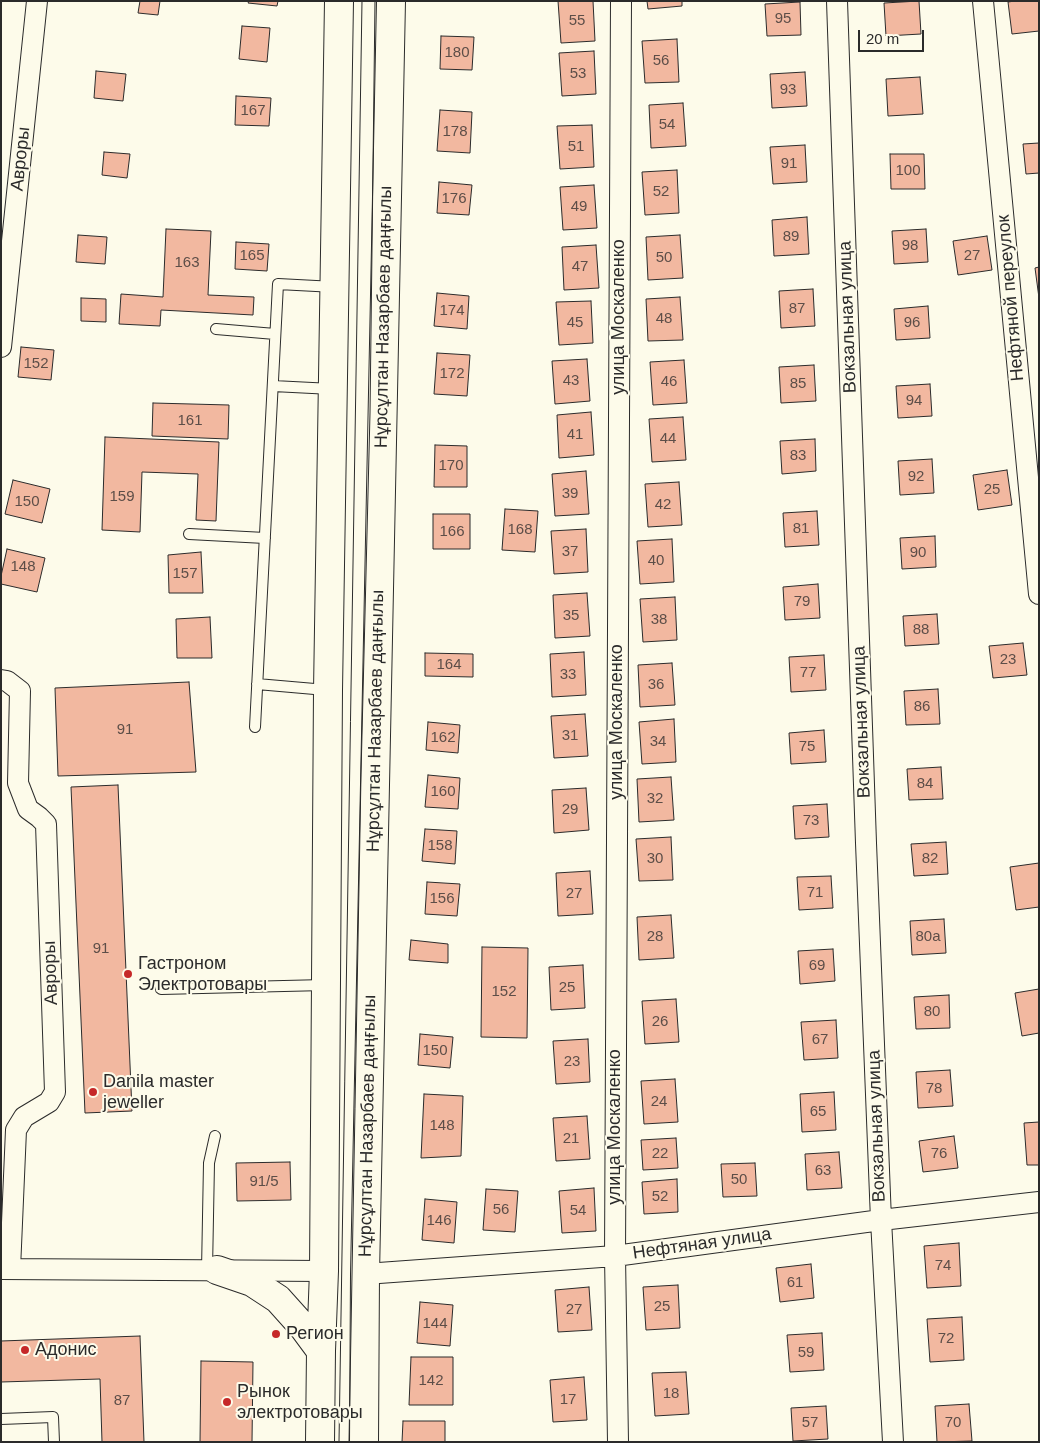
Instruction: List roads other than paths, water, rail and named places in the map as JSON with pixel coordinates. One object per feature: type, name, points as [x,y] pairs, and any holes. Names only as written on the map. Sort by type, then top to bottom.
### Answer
[{"type":"main road","points":[[320,1442],[324,1271],[328,690],[336,287],[339,1]]},
{"type":"main road","name":"Нұрсұлтан Назарбаев даңғылы","points":[[364,1442],[365,1274],[391,1]]},
{"type":"main road","points":[[212,1270],[252,1282],[278,1299],[287,1306],[321,1351]]},
{"type":"main road","points":[[324,1271],[365,1274]]},
{"type":"street","name":"Авроры","points":[[1,347],[37,1]]},
{"type":"street","name":"улица Москаленко","points":[[618,1442],[615,1256],[621,1]]},
{"type":"street","name":"Вокзальная улица","points":[[837,1],[881,1220],[893,1442]]},
{"type":"street","name":"Нефтяной переулок","points":[[983,1],[1039,594]]},
{"type":"street","name":"Авроры","points":[[1,680],[20,691],[18,783],[28,809],[46,824],[55,1092],[49,1102],[24,1118],[16,1130],[6,1269]]},
{"type":"street","name":"Нефтяная улица","points":[[365,1274],[615,1256],[881,1220],[1039,1202]]},
{"type":"street","points":[[6,1269],[324,1271]]},
{"type":"lane","points":[[255,727],[278,284],[336,287]]},
{"type":"lane","points":[[216,329],[275,334]]},
{"type":"lane","points":[[273,386],[334,389]]},
{"type":"lane","points":[[189,534],[265,538]]},
{"type":"lane","points":[[257,684],[328,690]]},
{"type":"lane","points":[[161,988],[326,986]]},
{"type":"lane","points":[[212,1270],[209,1163],[215,1136]]},
{"type":"lane","points":[[1,1419],[53,1417],[54,1442]]},
{"type":"tram line","points":[[339,1442],[362,1]]},
{"type":"tram line","points":[[349,1442],[361,774],[370,413],[375,1]]},
{"type":"place","name":"Гастроном Электротовары","points":[[128,974]]},
{"type":"place","name":"Danila master jeweller","points":[[93,1092]]},
{"type":"place","name":"Регион","points":[[276,1334]]},
{"type":"place","name":"Адонис","points":[[25,1350]]},
{"type":"place","name":"Рынок электротовары","points":[[227,1402]]}]
